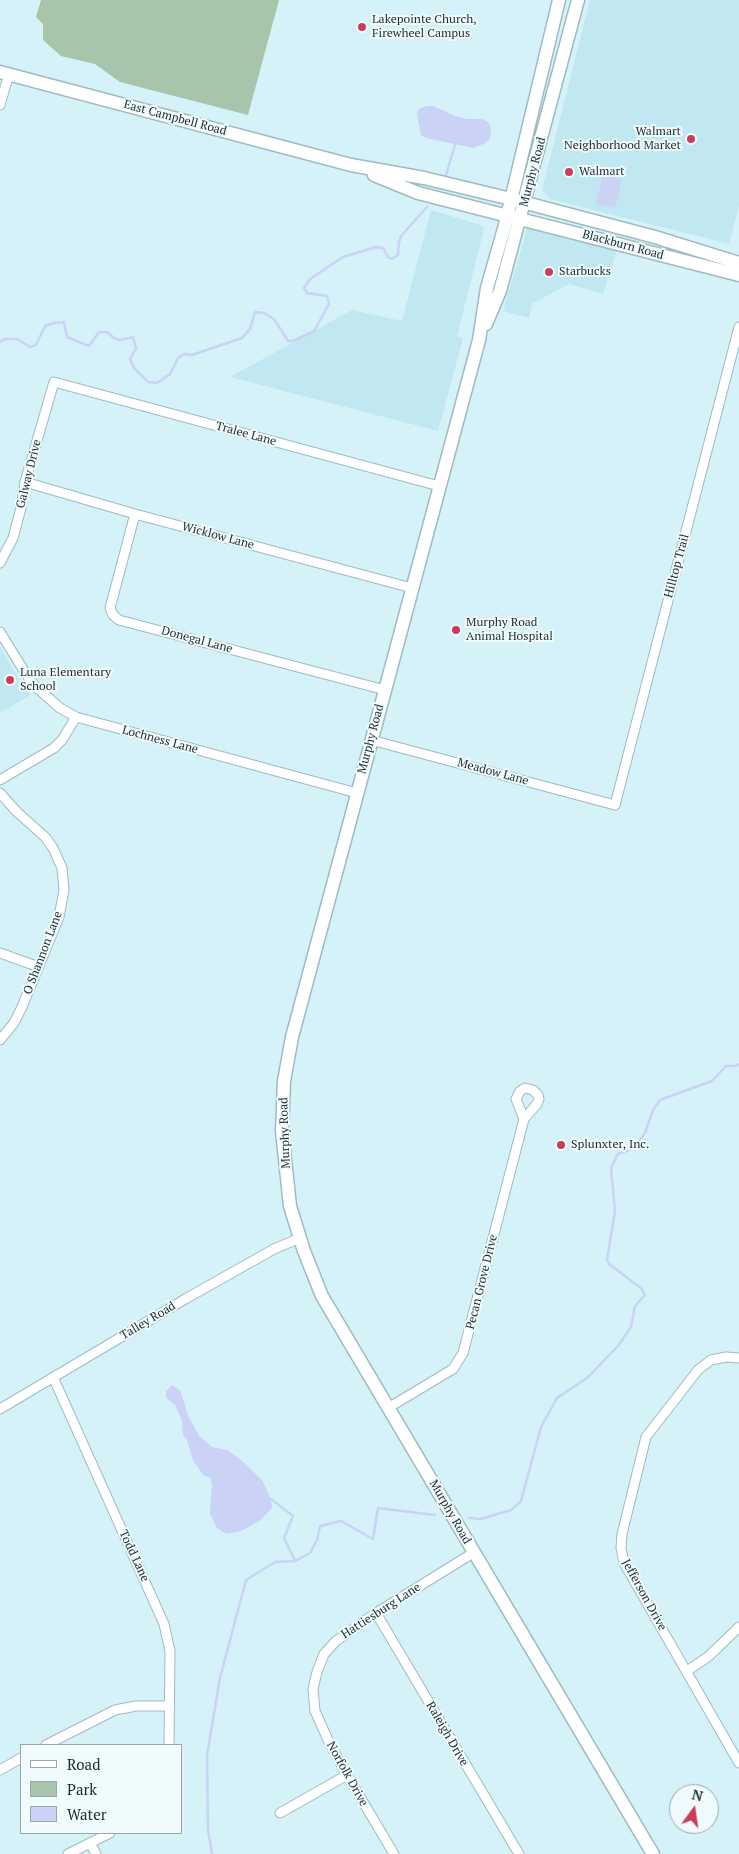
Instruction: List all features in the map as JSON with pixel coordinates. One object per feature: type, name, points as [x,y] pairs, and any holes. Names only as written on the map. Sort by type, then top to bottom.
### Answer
[{"type":"main road","name":"Murphy Road","points":[[560,0],[487,288],[478,340],[294,1027],[284,1082],[282,1122],[290,1206],[322,1296],[653,1854]]},
{"type":"main road","name":"Murphy Road","points":[[478,340],[500,291],[578,0]]},
{"type":"main road","points":[[546,55],[562,59]]},
{"type":"main road","name":"East Campbell Road","points":[[4,73],[351,166],[424,178],[511,199]]},
{"type":"main road","name":"East Campbell Road","points":[[351,166],[418,193],[507,215]]},
{"type":"main road","name":"Blackburn Road","points":[[511,199],[655,237],[739,263]]},
{"type":"main road","name":"Blackburn Road","points":[[507,215],[739,275]]},
{"type":"main road","points":[[611,242],[613,237],[617,236],[655,237]]},
{"type":"main road","points":[[684,261],[689,247]]},
{"type":"street","points":[[0,106],[4,73]]},
{"type":"street","name":"Hilltop Trail","points":[[615,805],[739,327]]},
{"type":"street","name":"Tralee Lane","points":[[54,382],[439,486]]},
{"type":"street","name":"Galway Drive","points":[[0,563],[13,538],[21,508],[25,482],[54,382]]},
{"type":"street","name":"Wicklow Lane","points":[[25,482],[135,514],[412,588]]},
{"type":"street","name":"Donegal Lane","points":[[135,514],[110,608],[112,615],[119,620],[385,690]]},
{"type":"street","name":"Lochness Lane","points":[[0,632],[36,687],[60,708],[76,717],[357,793]]},
{"type":"street","points":[[0,780],[54,748],[62,740],[76,717]]},
{"type":"street","name":"Meadow Lane","points":[[371,740],[615,805]]},
{"type":"street","name":"O Shannon Lane","points":[[0,793],[17,812],[45,837],[53,848],[62,868],[64,890],[59,917],[22,1007],[14,1023],[0,1040]]},
{"type":"street","points":[[0,952],[39,967]]},
{"type":"street","name":"Pecan Grove Drive","points":[[388,1408],[453,1369],[463,1353],[524,1119]]},
{"type":"street","name":"Talley Road","points":[[0,1409],[213,1283],[274,1249],[300,1238]]},
{"type":"street","name":"Jefferson Drive","points":[[739,1358],[726,1357],[711,1360],[698,1370],[646,1437],[620,1548],[624,1563],[739,1763]]},
{"type":"street","name":"Todd Lane","points":[[53,1378],[164,1624],[170,1651],[169,1744]]},
{"type":"street","name":"Hattiesburg Lane","points":[[313,1689],[324,1654],[336,1641],[376,1613],[473,1553]]},
{"type":"street","name":"Raleigh Drive","points":[[376,1613],[519,1854]]},
{"type":"street","points":[[687,1671],[709,1656],[739,1627]]},
{"type":"street","name":"Norfolk Drive","points":[[313,1689],[315,1711],[328,1740],[346,1775],[394,1854]]},
{"type":"street","points":[[48,1744],[115,1710],[136,1706],[169,1706]]},
{"type":"street","points":[[0,1770],[20,1759]]},
{"type":"street","points":[[280,1813],[346,1775]]},
{"type":"street","points":[[68,1854],[108,1834]]},
{"type":"street","points":[[90,1843],[96,1854]]},
{"type":"shaded area","points":[[590,0],[739,0],[739,205],[729,244],[550,199],[542,190]]},
{"type":"shaded area","points":[[431,210],[481,225],[484,229],[457,336],[463,338],[438,431],[230,377],[352,310],[402,321]]},
{"type":"shaded area","points":[[528,226],[618,247],[603,294],[569,284],[532,304],[529,318],[503,311]]},
{"type":"shaded area","name":"Luna Elementary School","points":[[0,647],[13,670],[29,690],[29,696],[0,713]]},
{"type":"green space","points":[[41,0],[279,0],[248,115],[120,82],[95,64],[61,56],[43,40],[43,24],[36,17]]},
{"type":"water","points":[[433,106],[455,116],[467,119],[482,119],[488,122],[491,128],[490,138],[486,143],[473,148],[426,138],[421,135],[417,114],[419,109]]},
{"type":"water","points":[[603,174],[622,179],[615,208],[596,204]]},
{"type":"water","points":[[172,1385],[180,1390],[189,1418],[200,1437],[212,1447],[227,1450],[240,1459],[262,1480],[271,1499],[272,1508],[261,1520],[241,1531],[226,1534],[216,1527],[210,1513],[212,1484],[210,1478],[203,1475],[193,1460],[187,1440],[183,1435],[182,1420],[175,1405],[166,1398],[166,1391]]},
{"type":"waterway","points":[[446,175],[455,145]]},
{"type":"waterway","points":[[0,342],[5,339],[17,339],[30,347],[36,345],[45,326],[64,322],[67,337],[89,346],[99,332],[107,332],[120,340],[133,337],[136,348],[130,359],[134,368],[148,382],[157,383],[170,374],[178,358],[184,354],[192,355],[242,338],[250,329],[255,312],[264,313],[274,319],[288,341],[293,341],[314,331],[329,304],[327,296],[307,293],[304,288],[310,279],[343,257],[376,247],[383,248],[388,257],[392,259],[398,255],[401,236],[427,207]]},
{"type":"waterway","points":[[469,1518],[481,1519],[511,1510],[521,1501],[541,1427],[557,1398],[587,1378],[618,1346],[631,1327],[635,1306],[645,1295],[642,1289],[609,1264],[607,1260],[615,1211],[611,1168],[618,1154],[634,1148],[645,1133],[653,1110],[660,1100],[712,1081],[726,1066],[736,1066],[739,1064]]},
{"type":"waterway","points":[[271,1499],[293,1516],[284,1538],[295,1561],[310,1553],[317,1540],[320,1526],[341,1521],[373,1539],[378,1508],[435,1515]]},
{"type":"waterway","points":[[212,1854],[208,1830],[207,1756],[220,1678],[246,1580],[275,1562],[295,1561]]},
{"type":"place","name":"Lakepointe Church, Firewheel Campus","points":[[362,27]]},
{"type":"place","name":"Walmart Neighborhood Market","points":[[691,139]]},
{"type":"place","name":"Walmart","points":[[569,172]]},
{"type":"place","name":"Starbucks","points":[[549,272]]},
{"type":"place","name":"Murphy Road Animal Hospital","points":[[456,630]]},
{"type":"place","name":"Luna Elementary School","points":[[10,680]]},
{"type":"place","name":"Splunxter, Inc.","points":[[561,1145]]}]
